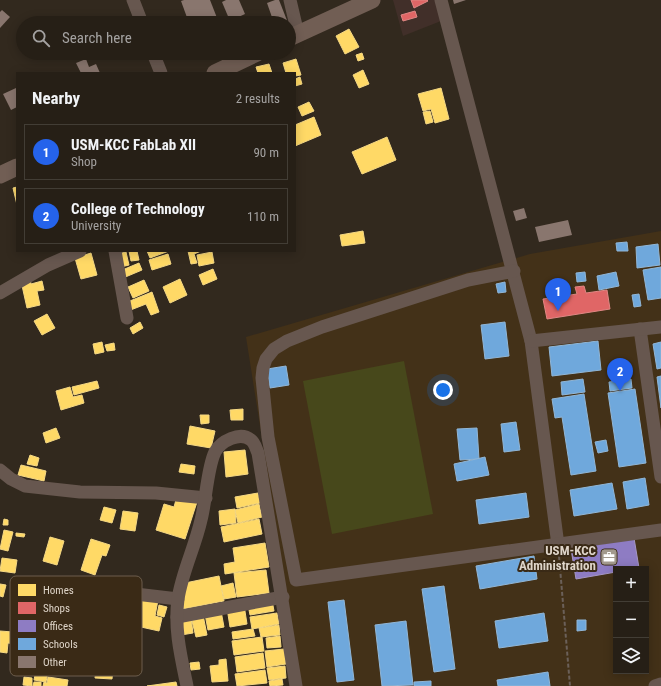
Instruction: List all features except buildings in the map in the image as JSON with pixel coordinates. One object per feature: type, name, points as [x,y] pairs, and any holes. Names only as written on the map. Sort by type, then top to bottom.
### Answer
[{"type":"main road","points":[[296,35],[372,0]]},
{"type":"main road","points":[[217,72],[243,60]]},
{"type":"main road","points":[[0,175],[16,167]]},
{"type":"street","points":[[134,0],[140,16]]},
{"type":"street","points":[[290,0],[292,16]]},
{"type":"street","points":[[441,0],[532,341],[558,545]]},
{"type":"street","points":[[156,60],[161,72]]},
{"type":"street","points":[[0,293],[48,265],[78,252]]},
{"type":"street","points":[[114,252],[127,318]]},
{"type":"street","points":[[512,265],[337,322],[287,341],[274,349],[266,359],[262,373],[268,437],[296,580],[661,530]]},
{"type":"street","points":[[532,341],[661,327]]},
{"type":"street","points":[[640,329],[661,477]]},
{"type":"street","points":[[187,686],[178,644],[178,599],[196,540],[206,498],[212,460],[219,446],[225,441],[233,438],[245,437],[251,440],[258,453],[283,597],[296,686]]},
{"type":"street","points":[[0,470],[11,479],[25,486],[80,492],[156,494],[206,498]]},
{"type":"street","points":[[142,595],[178,599]]},
{"type":"street","points":[[177,617],[283,597]]},
{"type":"street","points":[[655,686],[661,684]]},
{"type":"path","points":[[558,545],[570,686]]},
{"type":"shaded area","points":[[393,0],[435,0],[441,21],[403,36]]},
{"type":"shaded area","points":[[661,231],[661,686],[301,686],[246,337],[530,254]]},
{"type":"shaded area","points":[[404,361],[433,514],[332,534],[303,381]]},
{"type":"place","name":"USM-KCC FabLab XII","points":[[558,311]]},
{"type":"place","name":"College of Technology","points":[[620,391]]},
{"type":"place","name":"USM-KCC Administration","points":[[609,557]]}]
